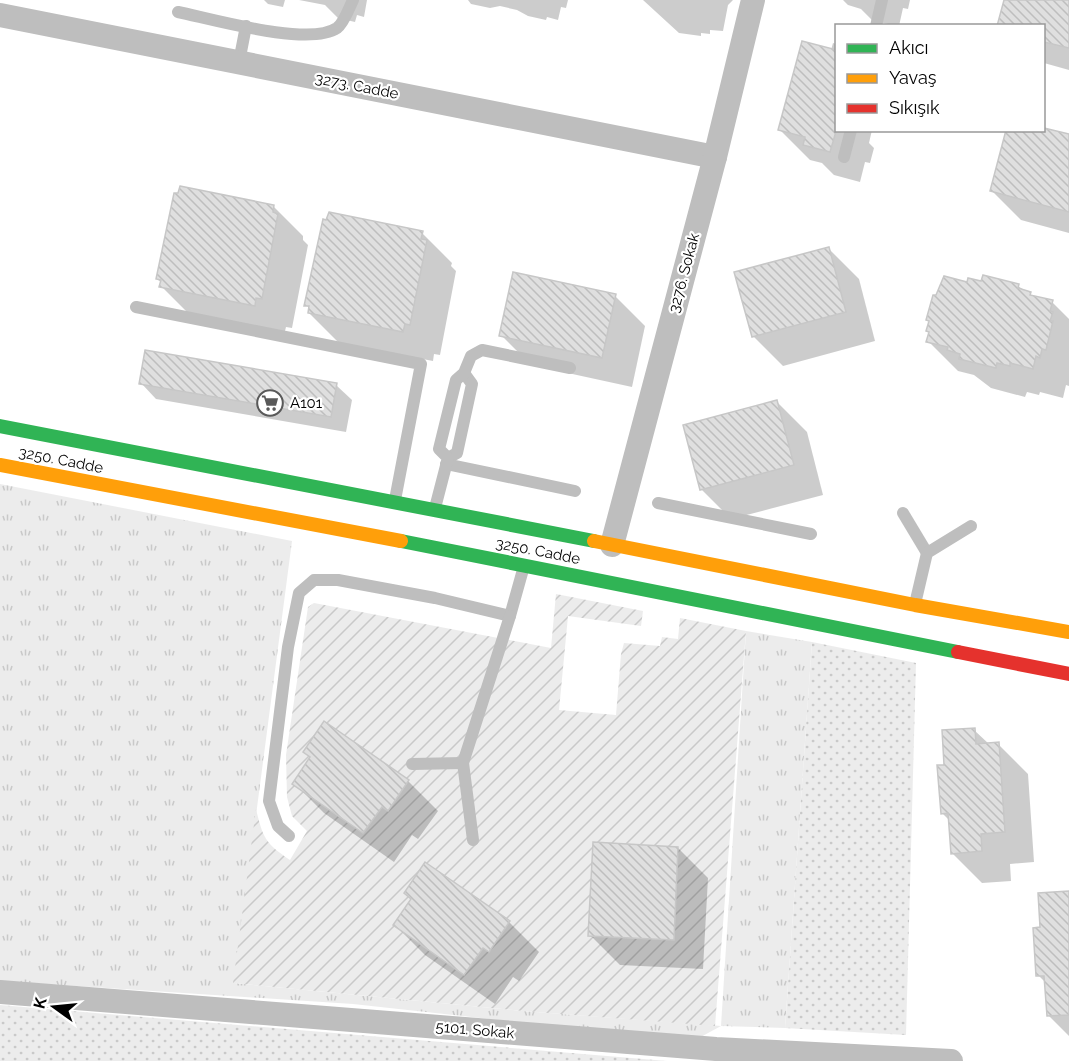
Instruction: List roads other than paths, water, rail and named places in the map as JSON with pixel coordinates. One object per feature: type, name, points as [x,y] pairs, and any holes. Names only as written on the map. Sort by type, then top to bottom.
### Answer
[{"type":"street","name":"3276. Sokak","points":[[610,550],[715,157],[753,0]]},
{"type":"street","name":"3273. Cadde","points":[[0,15],[715,157]]},
{"type":"street","name":"3250. Cadde","points":[[0,426],[435,509],[610,550],[1069,632]]},
{"type":"street","name":"3250. Cadde","points":[[0,465],[524,565],[604,576],[1069,674]]},
{"type":"street","name":"5101. Sokak","points":[[0,992],[716,1055],[951,1061]]},
{"type":"lane","points":[[178,12],[290,36],[322,34],[338,27],[353,0]]},
{"type":"lane","points":[[876,24],[882,0]]},
{"type":"lane","points":[[238,62],[246,26]]},
{"type":"lane","points":[[844,157],[850,132]]},
{"type":"lane","points":[[136,307],[421,364],[395,501]]},
{"type":"lane","points":[[570,368],[482,350],[471,356],[464,373],[456,380],[439,449],[447,461],[575,491]]},
{"type":"lane","points":[[435,509],[447,461],[457,453],[472,384],[464,373]]},
{"type":"lane","points":[[658,503],[811,534]]},
{"type":"lane","points":[[903,513],[927,553],[915,605]]},
{"type":"lane","points":[[927,553],[971,526]]},
{"type":"lane","points":[[473,840],[463,763],[524,565]]},
{"type":"lane","points":[[289,836],[278,826],[269,801],[288,647],[299,593],[314,580],[338,580],[435,598],[510,616]]},
{"type":"lane","points":[[412,764],[463,763]]},
{"type":"place","name":"A101","points":[[270,403]]}]
